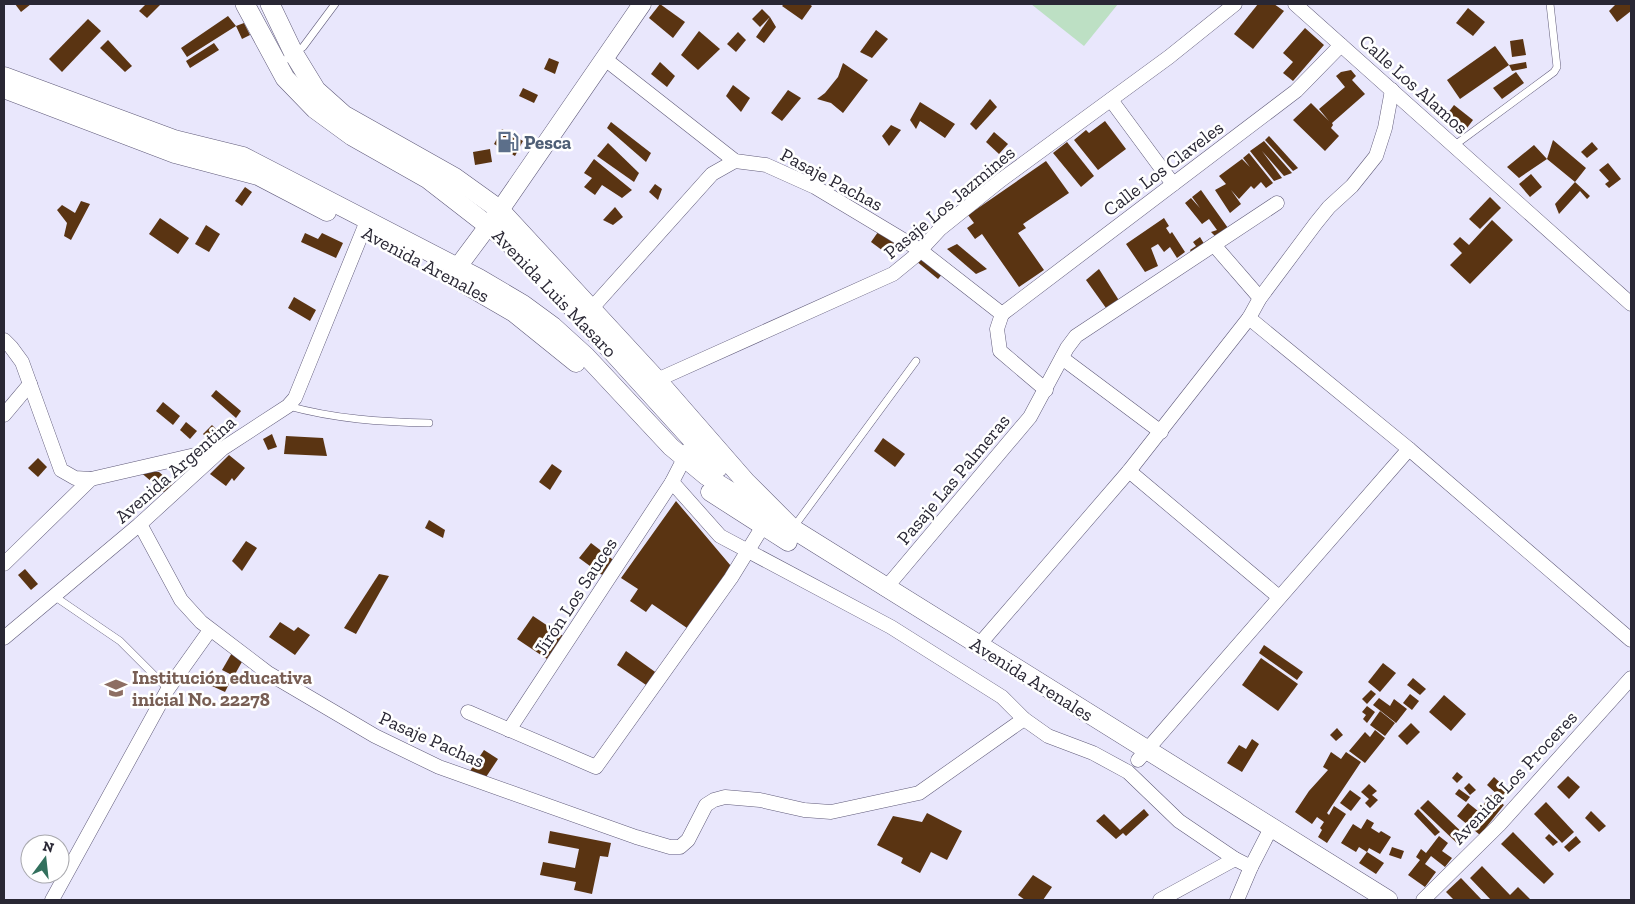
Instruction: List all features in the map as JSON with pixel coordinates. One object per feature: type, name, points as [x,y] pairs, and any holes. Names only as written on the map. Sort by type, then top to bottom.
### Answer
[{"type":"main road","name":"Avenida Luis Masaro","points":[[245,4],[285,78],[315,109],[352,136],[428,179],[489,225],[539,271],[697,435]]},
{"type":"main road","name":"Avenida Luis Masaro","points":[[270,4],[294,54],[316,90],[344,115],[454,178],[500,210],[657,380],[697,435],[766,521],[790,535]]},
{"type":"main road","name":"Avenida Arenales","points":[[697,435],[746,482],[790,535],[885,588],[978,646],[1143,756],[1268,833],[1388,900]]},
{"type":"main road","points":[[790,535],[1143,756]]},
{"type":"main road","points":[[1268,833],[1363,900]]},
{"type":"street","points":[[454,272],[500,210],[642,4]]},
{"type":"street","name":"Pasaje Los Jazmines","points":[[657,380],[893,274],[940,229],[1001,180],[1169,57],[1235,4]]},
{"type":"street","name":"Calle Los Alamos","points":[[1295,4],[1631,304]]},
{"type":"street","name":"Calle Los Claveles","points":[[1002,314],[1296,91],[1341,44]]},
{"type":"street","points":[[592,308],[712,174],[735,161],[605,59]]},
{"type":"street","points":[[4,76],[174,139],[243,156],[365,225],[454,272],[523,304],[553,326],[682,461],[702,486],[766,521],[747,552],[596,767],[468,712]]},
{"type":"street","name":"Avenida Arenales","points":[[4,89],[175,154],[258,176],[365,225]]},
{"type":"street","points":[[978,646],[1129,472],[1249,318],[1260,298],[1329,208],[1352,186],[1376,156],[1385,128],[1392,90]]},
{"type":"street","points":[[1111,100],[1174,184]]},
{"type":"street","name":"Pasaje Pachas","points":[[735,161],[766,165],[786,172],[815,187],[920,250],[1002,314]]},
{"type":"street","name":"Pasaje Las Palmeras","points":[[885,588],[1030,417],[1076,336],[1277,203]]},
{"type":"street","name":"Avenida Argentina","points":[[4,638],[140,524],[222,449],[288,406],[299,389],[365,225]]},
{"type":"street","points":[[1214,245],[1260,298]]},
{"type":"street","points":[[1002,314],[997,328],[1000,351],[1046,390]]},
{"type":"street","points":[[1249,318],[1409,449],[1631,640]]},
{"type":"street","points":[[4,340],[18,355],[61,470],[75,478],[91,479],[222,449]]},
{"type":"street","points":[[1062,358],[1161,432]]},
{"type":"street","points":[[4,415],[30,384]]},
{"type":"street","points":[[682,461],[697,435]]},
{"type":"street","points":[[1143,756],[1409,449]]},
{"type":"street","points":[[682,461],[753,506]]},
{"type":"street","name":"Jirón Los Sauces","points":[[509,730],[672,482],[682,461]]},
{"type":"street","points":[[1129,472],[1279,597]]},
{"type":"street","points":[[4,564],[91,479]]},
{"type":"street","points":[[672,482],[720,536],[891,627],[1002,697],[1024,718],[1048,736],[1093,753],[1128,772],[1179,821],[1235,859],[1251,867]]},
{"type":"street","name":"Pasaje Pachas","points":[[140,524],[181,600],[210,630],[268,673],[375,736],[439,767],[636,837],[670,847],[680,847],[688,840],[706,806],[714,800],[726,796],[760,800],[804,810],[831,812],[918,793],[1024,718]]},
{"type":"street","points":[[52,900],[168,689],[210,630]]},
{"type":"street","name":"Avenida Los Proceres","points":[[1423,900],[1499,825],[1631,678]]},
{"type":"street","points":[[1237,900],[1268,833]]},
{"type":"street","points":[[1160,900],[1235,859]]},
{"type":"lane","points":[[278,65],[303,47],[335,4]]},
{"type":"lane","points":[[1454,145],[1554,72],[1558,67],[1550,4]]},
{"type":"lane","points":[[790,535],[916,361]]},
{"type":"lane","points":[[288,406],[324,416],[371,422],[429,423]]},
{"type":"lane","points":[[53,596],[120,640],[168,689]]},
{"type":"green space","points":[[1031,4],[1118,4],[1084,46]]},
{"type":"building","points":[[15,4],[31,4],[21,12]]},
{"type":"building","points":[[146,4],[161,4],[147,18],[139,11]]},
{"type":"building","points":[[660,4],[685,22],[673,38],[649,18]]},
{"type":"building","points":[[784,4],[809,4],[812,6],[802,20],[782,6]]},
{"type":"building","points":[[1258,4],[1274,4],[1284,11],[1253,49],[1234,34]]},
{"type":"building","points":[[1616,4],[1631,4],[1631,11],[1617,22],[1609,11]]},
{"type":"building","points":[[1468,8],[1485,22],[1473,36],[1456,23]]},
{"type":"building","points":[[762,9],[770,17],[760,27],[752,19]]},
{"type":"building","points":[[228,16],[236,26],[187,57],[181,48]]},
{"type":"building","points":[[770,17],[776,27],[764,43],[756,37]]},
{"type":"building","points":[[88,19],[101,31],[62,72],[49,59]]},
{"type":"building","points":[[244,23],[250,35],[242,39],[236,26]]},
{"type":"building","points":[[1305,28],[1324,45],[1293,81],[1283,73],[1293,62],[1283,53]]},
{"type":"building","points":[[876,30],[888,39],[872,58],[860,52]]},
{"type":"building","points":[[699,31],[720,49],[698,70],[681,55]]},
{"type":"building","points":[[738,32],[746,40],[736,52],[727,44]]},
{"type":"building","points":[[1523,39],[1526,55],[1512,57],[1510,41]]},
{"type":"building","points":[[108,40],[132,66],[125,72],[100,48]]},
{"type":"building","points":[[214,43],[219,50],[190,68],[186,61]]},
{"type":"building","points":[[1495,46],[1509,65],[1460,99],[1447,80]]},
{"type":"building","points":[[549,58],[559,62],[555,74],[544,69]]},
{"type":"building","points":[[660,62],[675,76],[667,87],[651,74]]},
{"type":"building","points":[[1526,62],[1527,68],[1512,71],[1509,65]]},
{"type":"building","points":[[843,63],[868,80],[843,113],[831,103],[817,99],[825,93],[838,77]]},
{"type":"building","points":[[1351,70],[1356,76],[1352,80],[1365,94],[1332,123],[1331,128],[1339,136],[1325,151],[1293,120],[1311,103],[1329,121],[1319,109],[1345,87],[1336,76],[1341,72]]},
{"type":"building","points":[[1516,72],[1524,83],[1502,99],[1493,88]]},
{"type":"building","points":[[733,85],[750,98],[741,112],[726,96]]},
{"type":"building","points":[[523,88],[538,95],[534,103],[519,96]]},
{"type":"building","points":[[788,90],[801,98],[782,121],[771,113]]},
{"type":"building","points":[[990,99],[997,107],[976,130],[970,124]]},
{"type":"building","points":[[920,102],[955,124],[945,138],[920,121],[916,129],[910,120]]},
{"type":"building","points":[[1454,105],[1473,120],[1467,128],[1448,113]]},
{"type":"building","points":[[1105,121],[1126,149],[1098,170],[1074,140],[1086,130],[1089,133]]},
{"type":"building","points":[[611,122],[651,153],[646,162],[607,128]]},
{"type":"building","points":[[891,125],[901,130],[889,146],[882,136]]},
{"type":"building","name":"Pesca","points":[[502,129],[523,141],[515,156],[494,144]]},
{"type":"building","points":[[994,132],[1008,144],[999,154],[986,142]]},
{"type":"building","points":[[1269,136],[1298,168],[1293,171],[1265,140]]},
{"type":"building","points":[[1553,140],[1586,168],[1575,182],[1547,159]]},
{"type":"building","points":[[1264,141],[1292,173],[1284,176],[1262,151],[1282,178],[1274,181],[1250,151]]},
{"type":"building","points":[[1067,142],[1094,176],[1081,187],[1053,153]]},
{"type":"building","points":[[1592,142],[1598,149],[1587,158],[1581,152]]},
{"type":"building","points":[[608,143],[639,173],[634,182],[597,156]]},
{"type":"building","points":[[1534,145],[1547,159],[1519,178],[1507,167]]},
{"type":"building","name":"Pesca","points":[[490,149],[492,162],[475,165],[473,152]]},
{"type":"building","points":[[1249,153],[1273,183],[1266,188],[1261,182],[1254,189],[1251,186],[1239,199],[1231,190],[1241,204],[1230,213],[1215,190],[1226,184],[1219,176],[1242,159],[1250,167],[1243,158]]},
{"type":"building","points":[[594,159],[632,190],[622,198],[602,185],[595,195],[584,187],[592,178],[584,173]]},
{"type":"building","points":[[1046,161],[1069,193],[1023,224],[1026,228],[1018,233],[1044,270],[1019,287],[982,234],[975,239],[967,228],[974,223],[968,215]]},
{"type":"building","points":[[1608,163],[1621,179],[1609,188],[1605,184],[1609,181],[1599,170]]},
{"type":"building","points":[[1531,174],[1542,187],[1530,197],[1519,184]]},
{"type":"building","points":[[1575,182],[1590,196],[1587,199],[1580,191],[1559,214],[1555,204]]},
{"type":"building","points":[[655,184],[662,189],[658,200],[649,192]]},
{"type":"building","points":[[245,187],[252,192],[242,206],[235,201]]},
{"type":"building","points":[[1201,190],[1228,228],[1216,237],[1211,232],[1217,230],[1209,219],[1202,224],[1185,203],[1191,198],[1200,208],[1192,197]]},
{"type":"building","points":[[1490,197],[1501,208],[1480,229],[1469,219]]},
{"type":"building","points":[[81,201],[90,204],[71,240],[64,236],[67,223],[57,210],[62,205],[75,213]]},
{"type":"building","points":[[615,207],[623,217],[613,225],[603,220]]},
{"type":"building","points":[[160,218],[189,238],[178,254],[149,234]]},
{"type":"building","points":[[1164,218],[1169,226],[1166,228],[1170,234],[1172,232],[1185,252],[1177,258],[1170,247],[1164,252],[1158,244],[1151,248],[1158,266],[1145,272],[1126,244]]},
{"type":"building","points":[[1492,220],[1513,240],[1470,284],[1450,265],[1462,253],[1453,244],[1460,237],[1469,245]]},
{"type":"building","points":[[206,225],[220,234],[209,252],[195,244]]},
{"type":"building","points":[[878,232],[898,246],[890,256],[871,242]]},
{"type":"building","points":[[305,233],[318,239],[322,233],[343,243],[336,258],[301,242]]},
{"type":"building","points":[[1200,237],[1206,247],[1193,255],[1190,250],[1196,246],[1193,242]]},
{"type":"building","points":[[957,244],[987,269],[976,274],[947,249]]},
{"type":"building","points":[[922,254],[944,272],[938,279],[916,261]]},
{"type":"building","points":[[1099,269],[1120,302],[1106,308],[1086,280]]},
{"type":"building","points":[[294,297],[316,310],[310,321],[288,308]]},
{"type":"building","points":[[216,390],[241,411],[236,418],[211,396]]},
{"type":"building","points":[[163,402],[180,416],[173,425],[156,411]]},
{"type":"building","points":[[186,422],[197,431],[190,439],[180,430]]},
{"type":"building","points":[[212,425],[217,430],[208,439],[203,434]]},
{"type":"building","points":[[272,434],[277,447],[268,450],[263,439]]},
{"type":"building","points":[[286,436],[323,438],[327,456],[284,454]]},
{"type":"building","points":[[883,438],[905,454],[895,467],[874,451]]},
{"type":"building","points":[[229,455],[245,468],[234,481],[232,478],[226,486],[210,474]]},
{"type":"building","points":[[38,458],[47,467],[38,477],[28,468]]},
{"type":"building","points":[[552,464],[562,471],[550,490],[539,482]]},
{"type":"building","points":[[139,471],[159,472],[173,484],[165,493]]},
{"type":"building","points":[[676,501],[731,566],[687,628],[652,604],[646,612],[630,601],[638,589],[621,578]]},
{"type":"building","points":[[429,520],[445,530],[443,538],[425,528]]},
{"type":"building","points":[[246,541],[257,548],[242,571],[232,561]]},
{"type":"building","points":[[591,543],[616,562],[605,577],[579,558]]},
{"type":"building","points":[[25,569],[38,584],[31,590],[18,575]]},
{"type":"building","points":[[379,574],[389,576],[356,634],[344,628]]},
{"type":"building","points":[[533,616],[563,636],[547,659],[517,639]]},
{"type":"building","points":[[280,622],[294,631],[298,627],[310,635],[295,655],[269,637]]},
{"type":"building","points":[[1264,645],[1303,672],[1297,680],[1259,653]]},
{"type":"building","points":[[233,651],[243,660],[234,676],[222,670]]},
{"type":"building","points":[[626,651],[658,674],[649,687],[617,665]]},
{"type":"building","points":[[1261,658],[1298,684],[1278,711],[1242,685]]},
{"type":"building","points":[[1383,663],[1396,673],[1380,692],[1368,682]]},
{"type":"building","points":[[217,676],[230,682],[225,692],[212,686]]},
{"type":"building","points":[[1413,678],[1426,689],[1420,695],[1407,685]]},
{"type":"building","points":[[1371,690],[1376,694],[1367,704],[1362,699]]},
{"type":"building","points":[[1410,694],[1419,701],[1412,710],[1403,703]]},
{"type":"building","points":[[1444,695],[1466,714],[1451,731],[1429,712]]},
{"type":"building","points":[[1379,698],[1390,706],[1394,699],[1407,709],[1396,723],[1373,705]]},
{"type":"building","points":[[1367,706],[1375,712],[1367,723],[1363,719],[1366,715],[1362,712]]},
{"type":"building","points":[[1380,711],[1395,723],[1385,736],[1370,725]]},
{"type":"building","points":[[1411,723],[1420,732],[1407,745],[1398,736]]},
{"type":"building","points":[[1337,728],[1343,735],[1336,741],[1330,735]]},
{"type":"building","points":[[1375,730],[1385,738],[1365,763],[1349,751],[1365,732],[1370,737]]},
{"type":"building","points":[[1252,739],[1259,744],[1242,772],[1227,763],[1239,745],[1246,749]]},
{"type":"building","points":[[484,750],[498,759],[484,780],[470,771]]},
{"type":"building","points":[[1331,752],[1341,759],[1346,752],[1361,762],[1327,813],[1329,815],[1334,806],[1346,814],[1327,843],[1318,837],[1324,822],[1317,817],[1312,824],[1295,812],[1309,791],[1328,770],[1323,767]]},
{"type":"building","points":[[1457,772],[1463,777],[1457,783],[1452,778]]},
{"type":"building","points":[[1568,776],[1580,787],[1569,799],[1557,787]]},
{"type":"building","points":[[1494,777],[1508,790],[1501,798],[1487,785]]},
{"type":"building","points":[[1469,783],[1476,790],[1470,795],[1464,788]]},
{"type":"building","points":[[1369,784],[1377,791],[1372,795],[1378,800],[1370,808],[1365,803],[1369,799],[1361,792]]},
{"type":"building","points":[[1459,789],[1470,797],[1466,802],[1455,794]]},
{"type":"building","points":[[1350,790],[1361,798],[1351,811],[1340,803]]},
{"type":"building","points":[[1491,795],[1504,805],[1480,835],[1457,816],[1468,803],[1478,811]]},
{"type":"building","points":[[1428,800],[1467,837],[1459,845],[1420,808]]},
{"type":"building","points":[[1546,802],[1574,832],[1562,843],[1534,814]]},
{"type":"building","points":[[1144,809],[1149,815],[1126,836],[1123,833],[1116,839],[1096,821],[1104,814],[1120,830]]},
{"type":"building","points":[[1418,809],[1440,832],[1435,836],[1414,814]]},
{"type":"building","points":[[1591,811],[1606,826],[1599,832],[1585,818]]},
{"type":"building","points":[[927,813],[962,831],[947,860],[931,852],[920,873],[901,863],[903,858],[877,845],[893,816],[922,822]]},
{"type":"building","points":[[1367,819],[1374,823],[1371,828],[1391,837],[1380,854],[1369,848],[1367,852],[1359,847],[1356,852],[1341,843],[1353,824],[1361,829]]},
{"type":"building","points":[[550,831],[611,843],[608,857],[600,856],[592,894],[574,890],[576,882],[540,875],[543,862],[575,868],[579,849],[548,843]]},
{"type":"building","points":[[1513,832],[1554,874],[1544,884],[1501,844]]},
{"type":"building","points":[[1549,834],[1558,842],[1553,846],[1545,838]]},
{"type":"building","points":[[1439,836],[1448,843],[1442,851],[1452,858],[1445,867],[1431,856],[1425,864],[1436,872],[1425,887],[1408,875],[1420,860],[1416,857],[1421,849],[1426,853]]},
{"type":"building","points":[[1576,836],[1581,842],[1569,852],[1564,847]]},
{"type":"building","points":[[1392,847],[1404,851],[1401,859],[1389,855]]},
{"type":"building","points":[[1367,852],[1384,863],[1376,874],[1359,863]]},
{"type":"building","points":[[1482,866],[1510,895],[1518,887],[1531,900],[1491,900],[1470,878]]},
{"type":"building","points":[[1033,875],[1052,887],[1043,900],[1025,900],[1018,895]]},
{"type":"building","points":[[1461,878],[1482,900],[1454,900],[1446,892]]},
{"type":"place","name":"Pesca","points":[[508,142]]},
{"type":"place","name":"Institución educativa inicial No. 22278","points":[[116,688]]}]
